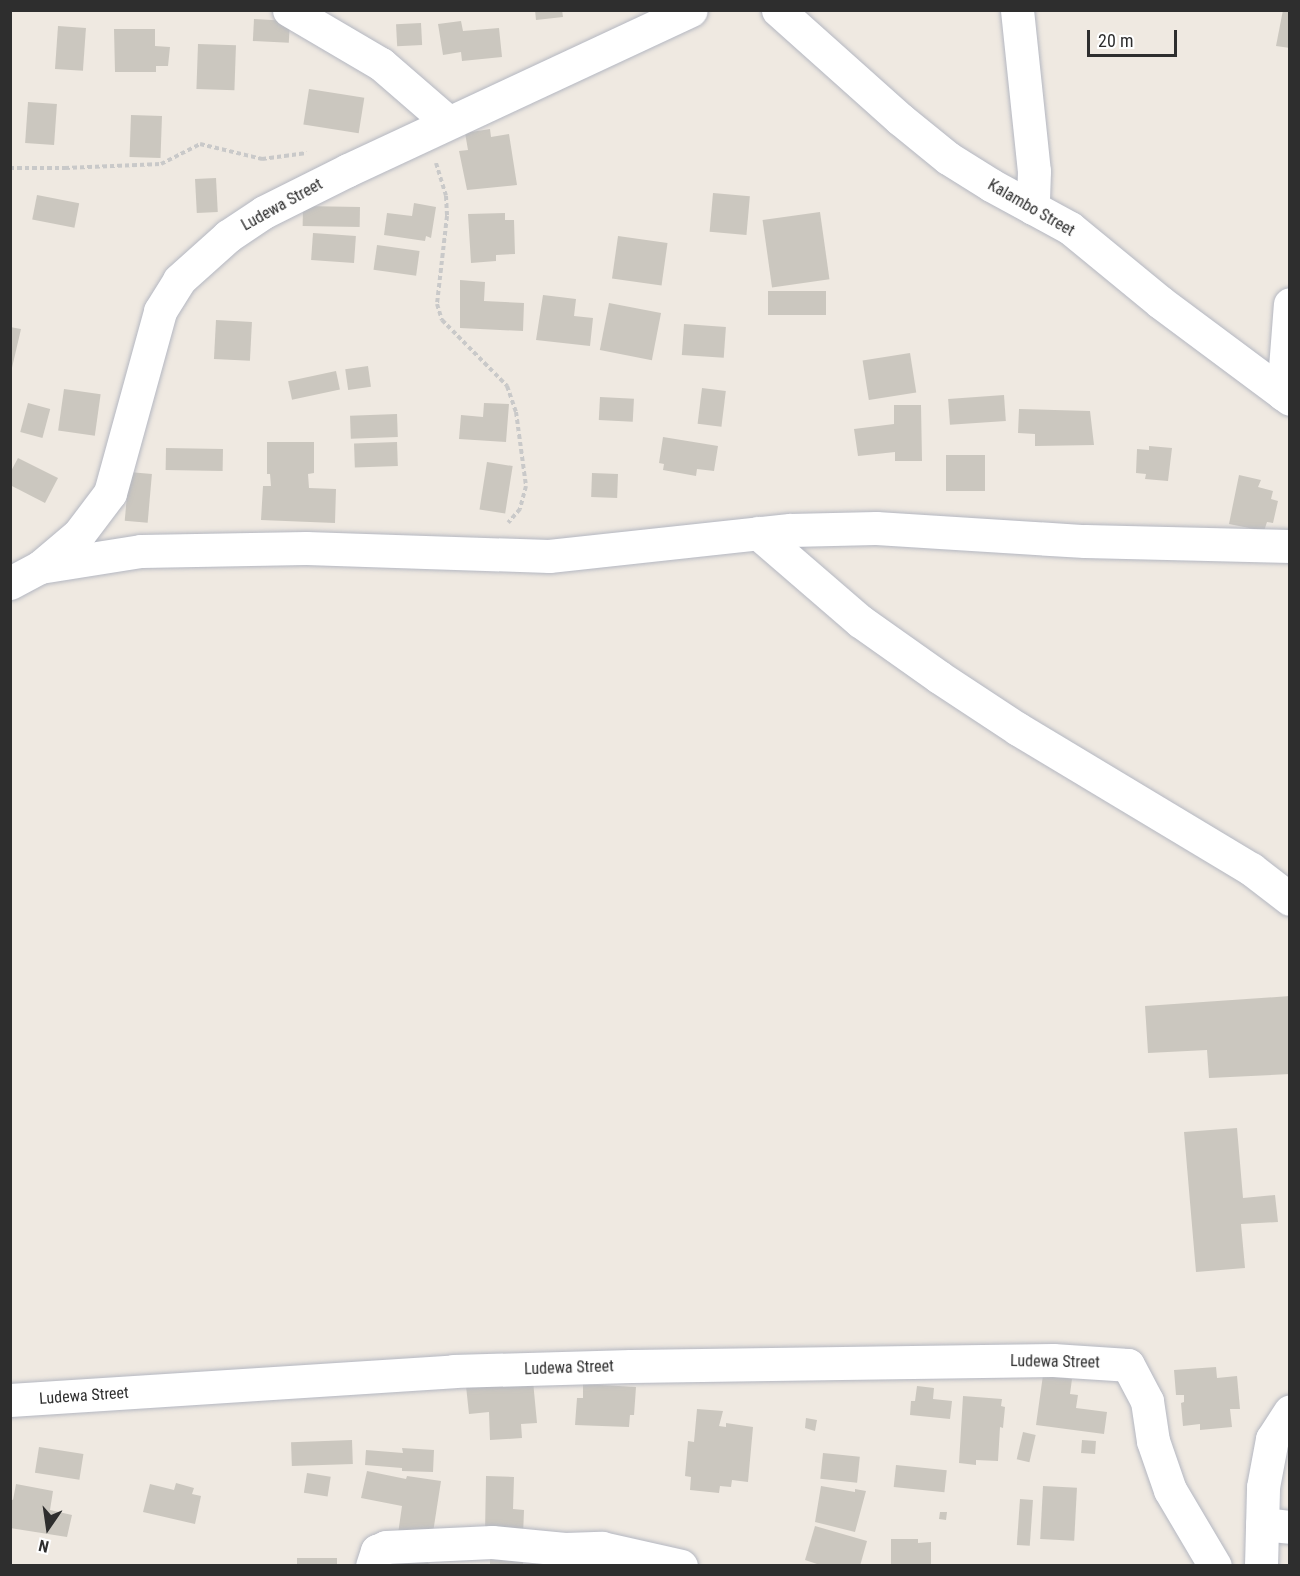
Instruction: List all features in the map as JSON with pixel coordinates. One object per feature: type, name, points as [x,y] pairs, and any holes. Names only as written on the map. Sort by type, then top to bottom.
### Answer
[{"type":"street","points":[[289,10],[381,64],[448,122]]},
{"type":"street","name":"Ludewa Street","points":[[10,583],[40,567],[78,534],[110,493],[160,310],[179,280],[228,236],[264,212],[404,143],[691,10]]},
{"type":"street","points":[[1017,10],[1034,171],[1033,208]]},
{"type":"street","name":"Kalambo Street","points":[[792,16],[900,119],[948,158],[1070,228],[1160,302],[1286,396]]},
{"type":"street","points":[[1286,396],[1290,304]]},
{"type":"street","points":[[40,567],[141,551],[306,549],[549,556],[758,533],[876,528],[1085,542],[1290,546]]},
{"type":"street","points":[[758,533],[860,621],[939,677],[1018,729],[1251,869],[1290,899]]},
{"type":"street","name":"Ludewa Street","points":[[10,1400],[453,1371],[1053,1360],[1128,1365],[1147,1401],[1153,1441],[1170,1490],[1215,1566]]},
{"type":"street","points":[[1261,1566],[1276,1525],[1263,1487],[1272,1439],[1290,1411]]},
{"type":"street","points":[[372,1566],[377,1551],[386,1548],[492,1542],[564,1557],[602,1548],[681,1566]]},
{"type":"path","points":[[404,143],[430,155],[436,164],[446,196],[447,216],[437,304],[442,320],[507,386],[516,412],[526,486],[520,509],[477,553]]},
{"type":"path","points":[[10,168],[161,164],[200,144],[262,159],[310,152]]},
{"type":"building","points":[[535,10],[562,10],[563,17],[536,20]]},
{"type":"building","points":[[1283,10],[1290,10],[1290,48],[1276,46]]},
{"type":"building","points":[[254,19],[290,21],[289,43],[253,41]]},
{"type":"building","points":[[461,21],[463,31],[499,28],[502,57],[462,61],[461,52],[443,55],[438,24]]},
{"type":"building","points":[[421,23],[422,45],[397,46],[396,24]]},
{"type":"building","points":[[58,26],[86,28],[83,71],[55,69]]},
{"type":"building","points":[[114,29],[155,29],[155,46],[170,47],[168,66],[156,66],[156,72],[115,72]]},
{"type":"building","points":[[198,44],[236,45],[234,90],[196,89]]},
{"type":"building","points":[[309,89],[364,98],[359,133],[303,125]]},
{"type":"building","points":[[28,102],[57,104],[54,145],[25,143]]},
{"type":"building","points":[[131,115],[162,116],[161,158],[130,157]]},
{"type":"building","points":[[490,129],[491,137],[509,134],[517,185],[467,190],[459,151],[468,150],[465,133]]},
{"type":"building","points":[[216,178],[218,212],[197,213],[195,179]]},
{"type":"building","points":[[713,193],[750,196],[746,235],[710,232]]},
{"type":"building","points":[[37,195],[79,203],[74,228],[32,220]]},
{"type":"building","points":[[414,203],[436,207],[431,238],[426,236],[425,241],[384,235],[387,213],[412,216]]},
{"type":"building","points":[[303,206],[360,207],[360,227],[303,226]]},
{"type":"building","points":[[820,212],[829,279],[772,287],[763,220]]},
{"type":"building","points":[[505,213],[505,220],[514,220],[515,254],[496,255],[496,261],[471,263],[468,214]]},
{"type":"building","points":[[313,233],[356,236],[354,263],[311,260]]},
{"type":"building","points":[[618,236],[668,243],[662,286],[612,279]]},
{"type":"building","points":[[377,245],[420,251],[416,276],[374,270]]},
{"type":"building","points":[[460,280],[485,282],[484,301],[524,303],[523,331],[460,328]]},
{"type":"building","points":[[768,291],[826,291],[826,315],[768,315]]},
{"type":"building","points":[[543,295],[576,299],[574,316],[593,318],[590,346],[536,340]]},
{"type":"building","points":[[609,303],[661,313],[652,360],[600,350]]},
{"type":"building","points":[[216,320],[252,322],[250,361],[214,359]]},
{"type":"building","points":[[684,324],[726,327],[724,358],[682,355]]},
{"type":"building","points":[[10,327],[21,329],[11,372],[10,372]]},
{"type":"building","points":[[910,353],[916,393],[869,400],[863,361]]},
{"type":"building","points":[[368,366],[371,387],[348,390],[345,369]]},
{"type":"building","points":[[336,371],[340,390],[292,400],[288,381]]},
{"type":"building","points":[[702,388],[726,391],[721,427],[698,424]]},
{"type":"building","points":[[64,389],[101,394],[95,436],[58,431]]},
{"type":"building","points":[[1004,395],[1006,421],[950,425],[948,399]]},
{"type":"building","points":[[600,397],[634,399],[633,422],[599,420]]},
{"type":"building","points":[[28,403],[50,409],[42,438],[20,432]]},
{"type":"building","points":[[484,403],[509,404],[506,442],[459,439],[461,415],[483,417]]},
{"type":"building","points":[[894,405],[921,405],[922,461],[895,461],[895,452],[858,456],[854,429],[894,424]]},
{"type":"building","points":[[1019,409],[1090,411],[1094,445],[1035,446],[1035,434],[1018,433]]},
{"type":"building","points":[[397,414],[398,437],[351,439],[350,416]]},
{"type":"building","points":[[663,437],[718,446],[714,471],[697,469],[696,476],[663,470],[664,464],[659,463]]},
{"type":"building","points":[[267,442],[314,442],[314,473],[308,474],[309,488],[336,489],[335,523],[261,520],[263,486],[271,486],[270,474],[267,474]]},
{"type":"building","points":[[397,442],[398,466],[355,467],[354,444]]},
{"type":"building","points":[[1149,446],[1172,448],[1168,481],[1145,479],[1146,474],[1136,473],[1137,449],[1149,450]]},
{"type":"building","points":[[166,448],[223,449],[223,471],[166,470]]},
{"type":"building","points":[[946,455],[985,455],[985,491],[946,491]]},
{"type":"building","points":[[18,458],[58,478],[45,503],[10,485],[10,473]]},
{"type":"building","points":[[487,462],[513,466],[505,513],[479,509]]},
{"type":"building","points":[[129,472],[152,474],[148,523],[125,521]]},
{"type":"building","points":[[592,473],[618,474],[617,498],[591,497]]},
{"type":"building","points":[[1239,475],[1261,480],[1258,487],[1273,491],[1271,499],[1278,501],[1273,523],[1267,522],[1264,531],[1229,524]]},
{"type":"building","points":[[1290,996],[1290,1074],[1209,1078],[1207,1050],[1148,1053],[1145,1006]]},
{"type":"building","points":[[1237,1128],[1243,1198],[1275,1195],[1278,1222],[1241,1224],[1245,1268],[1196,1272],[1184,1132]]},
{"type":"building","points":[[1216,1367],[1217,1378],[1237,1376],[1240,1409],[1230,1409],[1232,1427],[1200,1430],[1200,1424],[1183,1426],[1181,1403],[1184,1402],[1184,1395],[1176,1395],[1174,1370]]},
{"type":"building","points":[[1043,1375],[1072,1379],[1070,1394],[1078,1395],[1076,1408],[1107,1412],[1104,1434],[1036,1425]]},
{"type":"building","points":[[533,1381],[537,1423],[521,1424],[522,1438],[490,1440],[489,1412],[469,1414],[466,1386]]},
{"type":"building","points":[[583,1384],[636,1387],[634,1415],[630,1415],[629,1427],[575,1425],[577,1398],[583,1398]]},
{"type":"building","points":[[917,1386],[934,1388],[933,1399],[952,1401],[950,1419],[910,1415],[911,1401],[915,1401]]},
{"type":"building","points":[[963,1396],[1002,1399],[1001,1406],[1005,1407],[1003,1428],[1000,1427],[998,1461],[976,1460],[976,1465],[959,1463]]},
{"type":"building","points":[[697,1409],[723,1411],[719,1426],[726,1427],[726,1423],[753,1427],[748,1482],[732,1480],[731,1487],[720,1486],[719,1493],[690,1490],[691,1477],[685,1476],[688,1441],[694,1442]]},
{"type":"building","points":[[806,1418],[817,1420],[815,1431],[805,1428]]},
{"type":"building","points":[[1023,1432],[1036,1435],[1029,1462],[1017,1459]]},
{"type":"building","points":[[352,1440],[353,1464],[292,1466],[291,1442]]},
{"type":"building","points":[[1082,1440],[1096,1441],[1095,1454],[1081,1453]]},
{"type":"building","points":[[39,1447],[83,1454],[79,1480],[35,1473]]},
{"type":"building","points":[[402,1448],[434,1450],[433,1472],[402,1471],[402,1468],[365,1465],[366,1450],[403,1453]]},
{"type":"building","points":[[823,1453],[860,1457],[857,1483],[820,1479]]},
{"type":"building","points":[[896,1465],[947,1470],[944,1492],[894,1487]]},
{"type":"building","points":[[367,1471],[406,1479],[407,1476],[441,1481],[432,1539],[398,1534],[402,1506],[361,1498]]},
{"type":"building","points":[[307,1473],[331,1477],[328,1497],[304,1493]]},
{"type":"building","points":[[486,1476],[514,1477],[513,1509],[524,1510],[523,1536],[485,1534]]},
{"type":"building","points":[[176,1483],[194,1488],[192,1494],[201,1496],[195,1524],[143,1512],[150,1484],[174,1490]]},
{"type":"building","points":[[16,1484],[53,1491],[50,1510],[72,1515],[67,1537],[10,1528],[10,1499],[13,1500]]},
{"type":"building","points":[[821,1486],[855,1492],[855,1489],[866,1491],[855,1532],[815,1522]]},
{"type":"building","points":[[1043,1486],[1077,1488],[1074,1541],[1040,1539]]},
{"type":"building","points":[[1020,1499],[1033,1500],[1030,1546],[1017,1545]]},
{"type":"building","points":[[940,1512],[947,1512],[946,1520],[939,1519]]},
{"type":"building","points":[[815,1526],[867,1541],[860,1566],[823,1566],[805,1560]]},
{"type":"building","points":[[891,1539],[918,1539],[918,1543],[931,1542],[931,1566],[891,1566]]},
{"type":"building","points":[[391,1554],[428,1560],[428,1563],[435,1566],[389,1566]]},
{"type":"building","points":[[297,1558],[337,1558],[337,1566],[297,1566]]},
{"type":"building","points":[[490,1559],[523,1560],[523,1566],[490,1566]]}]
